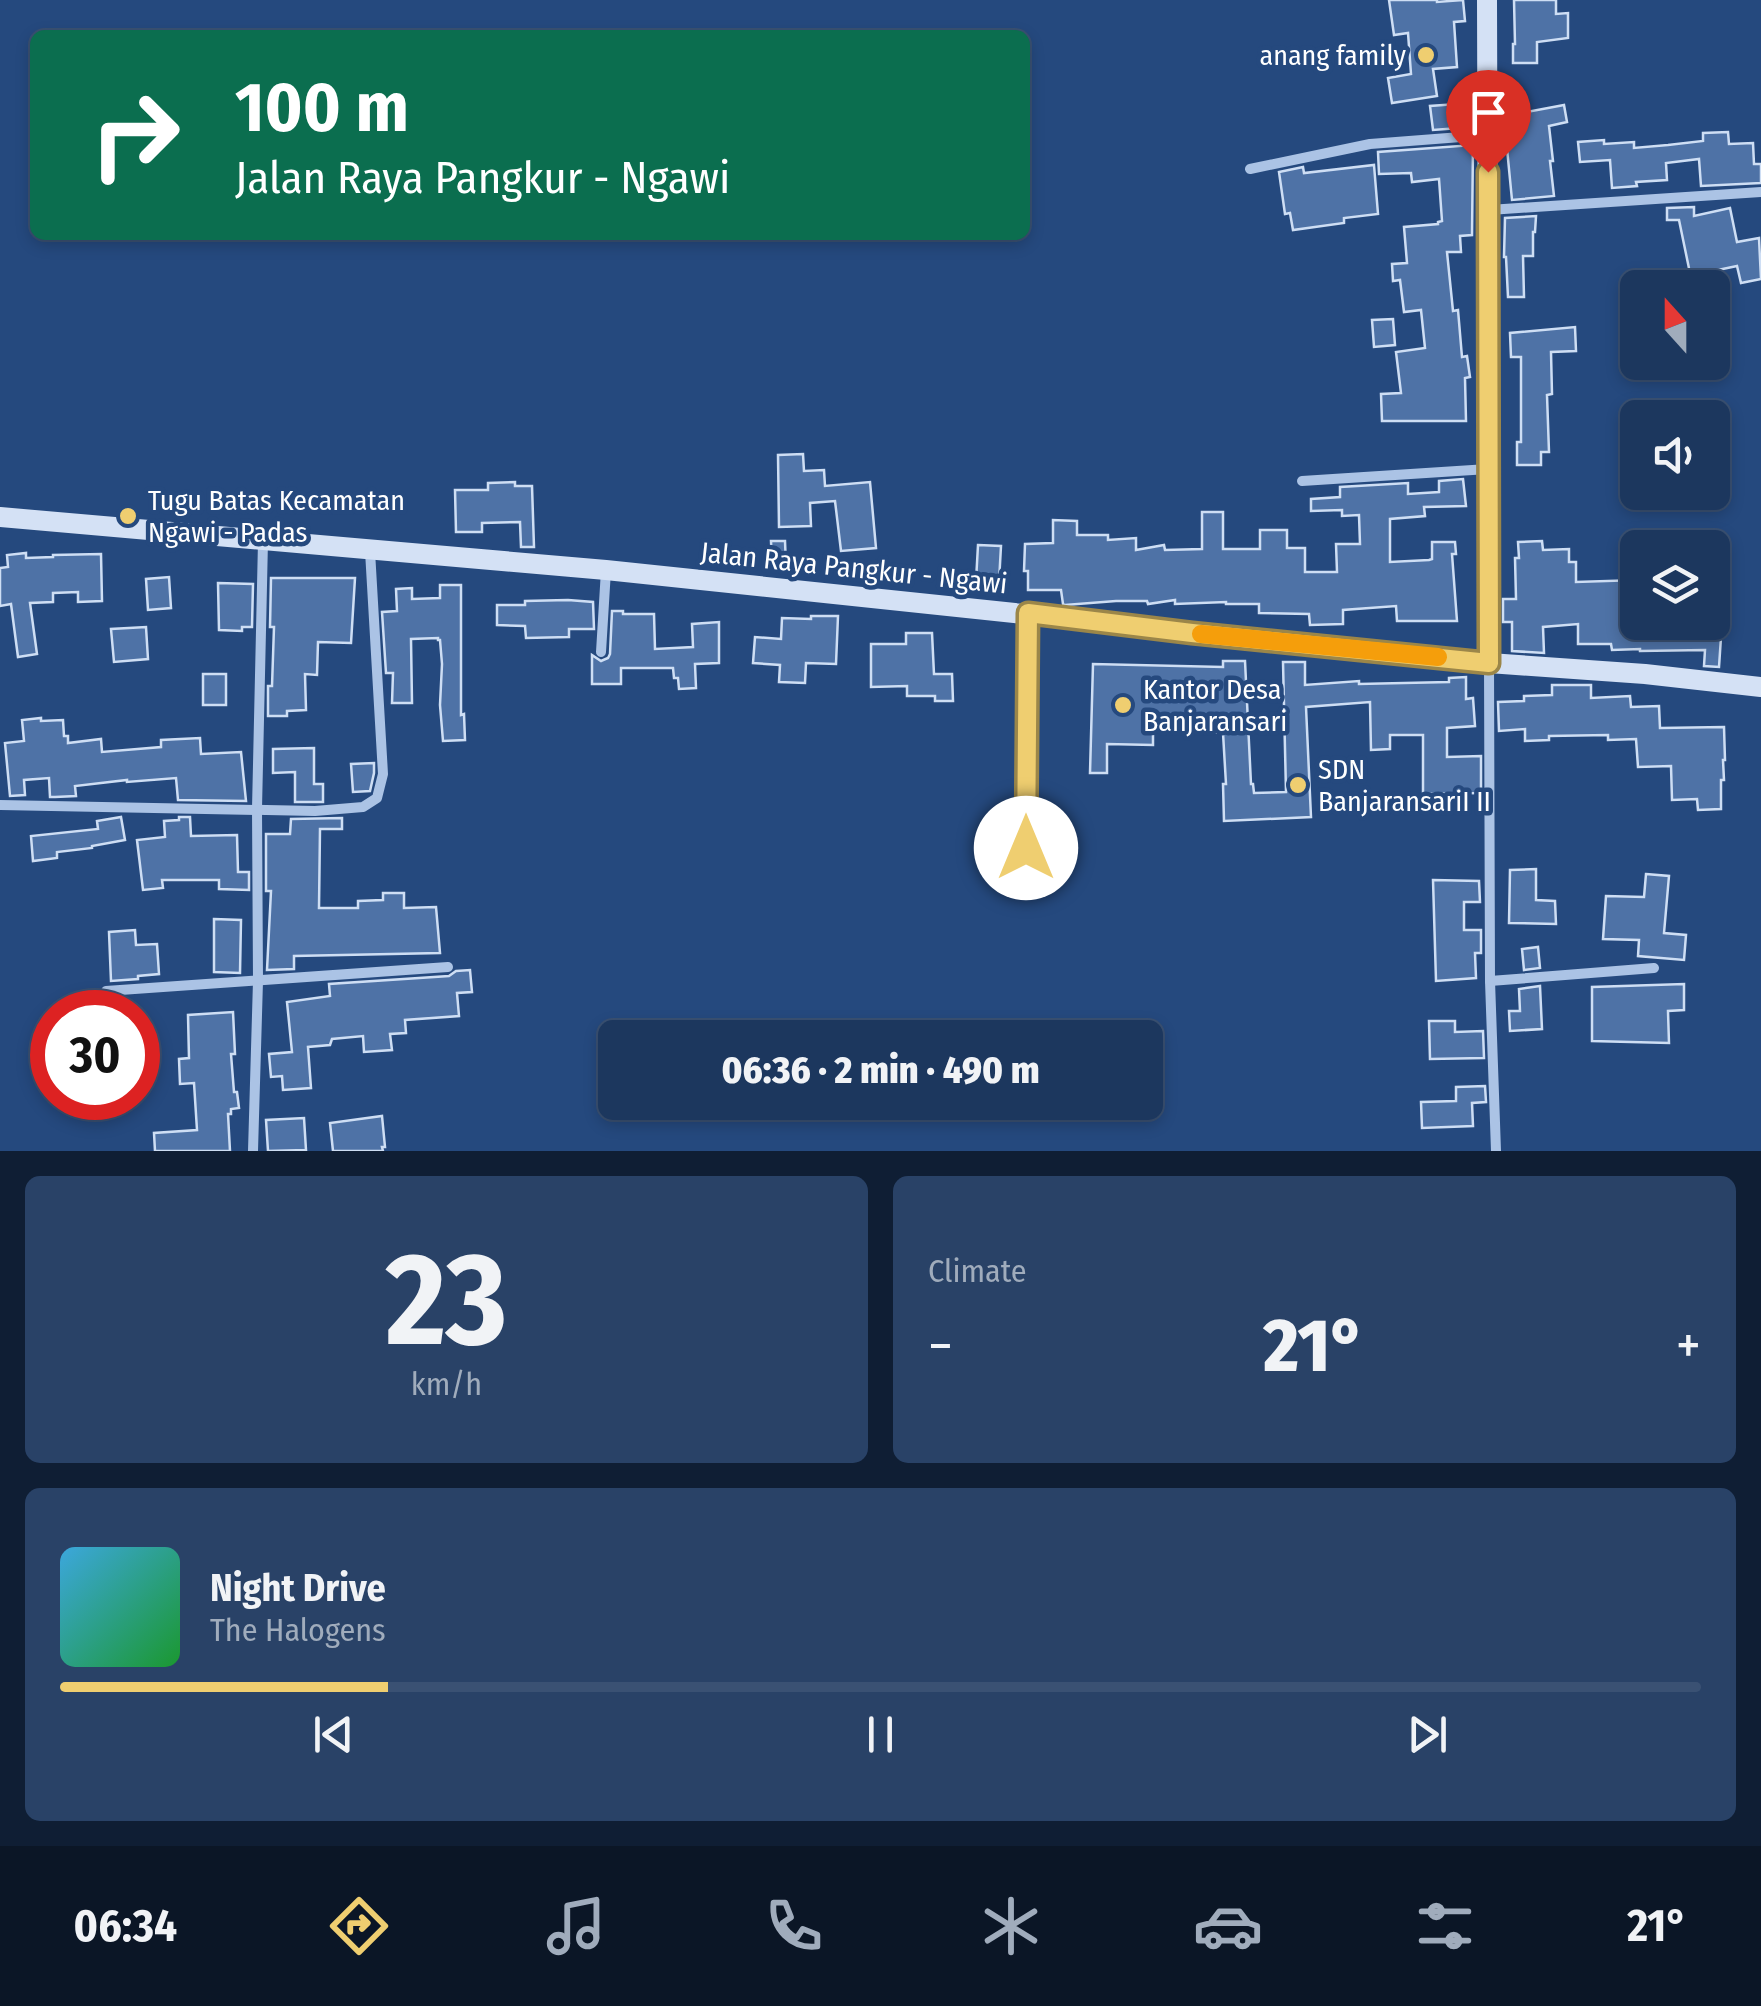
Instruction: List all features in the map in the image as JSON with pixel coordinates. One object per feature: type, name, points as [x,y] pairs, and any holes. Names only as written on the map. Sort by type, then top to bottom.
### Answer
[{"type":"main road","points":[[1487,0],[1489,663]]},
{"type":"main road","name":"Jalan Raya Pangkur - Ngawi","points":[[0,517],[606,570],[1489,663],[1761,686]]},
{"type":"street","points":[[1250,168],[1370,144],[1488,135]]},
{"type":"street","points":[[1488,210],[1761,192]]},
{"type":"street","points":[[1302,481],[1489,469]]},
{"type":"street","points":[[253,1151],[263,542]]},
{"type":"street","points":[[0,804],[314,811],[363,807],[377,798],[383,774],[370,551]]},
{"type":"street","points":[[601,652],[606,570]]},
{"type":"street","points":[[1026,848],[1028,613]]},
{"type":"street","points":[[1489,663],[1490,980],[1496,1151]]},
{"type":"street","points":[[121,990],[448,967]]},
{"type":"street","points":[[1490,980],[1654,968]]},
{"type":"building","points":[[1389,0],[1463,0],[1465,21],[1454,22],[1457,67],[1433,69],[1437,96],[1392,103],[1388,78],[1411,74],[1408,33],[1394,35]]},
{"type":"building","points":[[1514,0],[1556,0],[1556,14],[1568,13],[1568,38],[1537,42],[1537,63],[1513,63]]},
{"type":"building","points":[[1457,104],[1459,128],[1433,130],[1430,106]]},
{"type":"building","points":[[1564,105],[1567,122],[1549,126],[1554,196],[1512,200],[1506,138],[1514,137],[1510,115]]},
{"type":"building","points":[[1728,132],[1729,144],[1753,143],[1754,164],[1761,164],[1761,183],[1701,186],[1699,159],[1666,163],[1667,180],[1612,188],[1610,160],[1580,162],[1578,142],[1634,142],[1634,148],[1703,141],[1703,133]]},
{"type":"building","points":[[1473,145],[1472,235],[1460,236],[1461,252],[1447,252],[1453,311],[1458,310],[1462,357],[1467,356],[1470,377],[1465,378],[1466,421],[1382,421],[1381,394],[1401,393],[1396,352],[1425,348],[1421,310],[1404,312],[1400,280],[1393,281],[1392,264],[1407,263],[1404,227],[1442,221],[1439,179],[1412,182],[1411,173],[1379,174],[1378,152]]},
{"type":"building","points":[[1374,165],[1378,214],[1293,230],[1290,213],[1285,214],[1279,172],[1303,167],[1304,173]]},
{"type":"building","points":[[1694,207],[1694,216],[1730,208],[1737,242],[1759,238],[1761,279],[1741,283],[1737,266],[1689,270],[1679,220],[1667,220],[1667,208]]},
{"type":"building","points":[[1536,216],[1533,256],[1523,256],[1524,297],[1508,297],[1505,218]]},
{"type":"building","points":[[1393,319],[1395,345],[1374,347],[1372,320]]},
{"type":"building","points":[[1575,327],[1576,351],[1551,352],[1552,394],[1547,395],[1549,452],[1541,452],[1541,465],[1517,465],[1517,442],[1521,442],[1521,357],[1511,357],[1510,333]]},
{"type":"building","points":[[803,454],[804,471],[824,470],[825,486],[870,482],[876,548],[841,551],[835,501],[810,503],[811,526],[779,527],[778,455]]},
{"type":"building","points":[[1463,479],[1466,506],[1424,507],[1425,516],[1390,519],[1390,562],[1429,560],[1432,542],[1455,542],[1456,554],[1452,554],[1457,621],[1397,621],[1396,606],[1343,610],[1343,624],[1310,625],[1309,614],[1259,613],[1259,604],[1175,604],[1175,600],[1065,605],[1061,590],[1028,590],[1025,544],[1053,543],[1053,520],[1077,521],[1077,535],[1108,535],[1108,540],[1136,538],[1136,550],[1164,545],[1165,550],[1202,549],[1202,512],[1223,512],[1223,549],[1260,549],[1260,530],[1287,530],[1287,548],[1305,548],[1305,572],[1337,572],[1336,544],[1360,544],[1359,515],[1342,516],[1342,510],[1311,511],[1311,499],[1340,497],[1340,487],[1408,483],[1408,494],[1439,492],[1439,481]]},
{"type":"building","points":[[515,482],[515,486],[532,486],[534,547],[521,547],[520,522],[482,523],[482,532],[456,532],[455,490],[488,490],[488,483]]},
{"type":"building","points":[[771,541],[785,541],[786,567],[772,567]]},
{"type":"building","points":[[1542,541],[1543,550],[1569,549],[1569,562],[1576,562],[1576,582],[1620,581],[1620,640],[1721,640],[1719,667],[1704,666],[1705,650],[1612,650],[1611,644],[1578,644],[1578,624],[1543,627],[1544,653],[1512,651],[1512,622],[1503,622],[1503,599],[1516,599],[1518,542]]},
{"type":"building","points":[[978,545],[1001,546],[999,582],[976,581]]},
{"type":"building","points":[[26,553],[26,558],[101,554],[102,601],[78,602],[78,592],[53,593],[53,602],[30,603],[37,654],[18,657],[11,604],[0,606],[0,568],[8,567],[7,555]]},
{"type":"building","points":[[169,577],[171,608],[148,610],[146,579]]},
{"type":"building","points":[[271,578],[355,578],[351,643],[318,642],[317,675],[305,674],[306,710],[287,711],[287,716],[268,716],[274,627],[270,627]]},
{"type":"building","points":[[218,583],[253,584],[252,627],[242,627],[242,631],[219,630]]},
{"type":"building","points":[[440,585],[461,585],[461,715],[464,714],[465,740],[443,741],[438,638],[411,639],[412,703],[392,703],[393,673],[386,673],[382,612],[397,611],[396,589],[412,588],[412,599],[440,598]]},
{"type":"building","points":[[593,602],[594,629],[569,629],[569,637],[526,638],[525,626],[497,625],[497,605]]},
{"type":"building","points":[[612,611],[654,614],[655,649],[693,647],[692,624],[719,622],[719,663],[695,664],[696,688],[679,689],[673,668],[621,668],[621,684],[592,684],[592,655],[601,661],[610,654]]},
{"type":"building","points":[[838,616],[836,664],[806,663],[805,683],[779,682],[780,665],[753,663],[755,637],[781,639],[782,618]]},
{"type":"building","points":[[146,627],[148,659],[114,662],[111,629]]},
{"type":"building","points":[[906,633],[932,633],[934,674],[952,674],[953,701],[935,701],[935,696],[907,696],[907,686],[871,687],[871,644],[906,644]]},
{"type":"building","points":[[1223,661],[1245,661],[1254,793],[1286,792],[1283,662],[1305,662],[1305,685],[1449,682],[1449,678],[1466,677],[1466,699],[1473,698],[1475,726],[1447,728],[1447,757],[1481,756],[1481,793],[1423,794],[1423,735],[1390,735],[1390,749],[1371,750],[1370,702],[1306,707],[1311,817],[1224,821],[1223,733],[1153,730],[1153,745],[1107,744],[1107,773],[1090,773],[1093,664],[1223,667]]},
{"type":"building","points":[[203,674],[226,674],[226,705],[203,705]]},
{"type":"building","points":[[1552,685],[1591,685],[1591,698],[1630,696],[1631,707],[1659,706],[1660,728],[1724,727],[1721,809],[1698,810],[1697,799],[1672,800],[1671,766],[1638,767],[1636,739],[1608,740],[1608,735],[1549,736],[1549,740],[1525,741],[1525,729],[1499,731],[1498,702],[1552,695]]},
{"type":"building","points":[[22,720],[63,720],[68,743],[101,739],[102,752],[161,747],[161,740],[200,738],[201,754],[241,752],[246,801],[178,800],[176,778],[75,786],[76,796],[55,797],[50,797],[49,778],[24,780],[25,795],[10,796],[5,743],[24,741]]},
{"type":"building","points":[[314,748],[314,784],[323,784],[323,802],[295,802],[295,772],[273,773],[273,749]]},
{"type":"building","points":[[374,763],[370,791],[353,792],[351,764]]},
{"type":"building","points":[[121,817],[125,840],[57,852],[57,858],[33,861],[31,836],[98,829],[97,821]]},
{"type":"building","points":[[190,817],[191,836],[237,835],[238,872],[249,872],[249,890],[219,889],[219,880],[162,880],[163,888],[143,890],[137,840],[165,837],[164,821]]},
{"type":"building","points":[[342,818],[342,829],[320,829],[319,908],[358,908],[358,901],[383,900],[383,893],[404,893],[404,908],[436,907],[440,953],[294,956],[294,969],[267,970],[271,891],[266,891],[266,834],[290,834],[291,819]]},
{"type":"building","points":[[1536,869],[1536,900],[1555,901],[1556,924],[1509,923],[1510,870]]},
{"type":"building","points":[[1646,874],[1669,876],[1664,933],[1686,935],[1684,960],[1638,956],[1639,940],[1603,939],[1606,896],[1644,897]]},
{"type":"building","points":[[1433,880],[1479,881],[1480,902],[1464,902],[1464,930],[1481,930],[1481,953],[1475,953],[1476,978],[1436,981]]},
{"type":"building","points":[[214,919],[241,920],[240,973],[214,972]]},
{"type":"building","points":[[135,930],[136,945],[157,944],[159,974],[111,981],[109,932]]},
{"type":"building","points":[[1538,947],[1540,968],[1524,970],[1522,949]]},
{"type":"building","points":[[470,970],[472,992],[457,993],[459,1016],[405,1020],[406,1033],[390,1034],[392,1050],[364,1052],[363,1036],[332,1039],[330,1045],[308,1047],[311,1088],[283,1090],[282,1076],[271,1077],[269,1054],[292,1052],[287,1002],[330,996],[329,984],[449,976]]},
{"type":"building","points":[[1684,984],[1684,1010],[1668,1011],[1669,1043],[1592,1041],[1592,987]]},
{"type":"building","points":[[1540,986],[1542,1029],[1510,1031],[1509,1011],[1520,1011],[1519,989]]},
{"type":"building","points":[[233,1012],[235,1054],[231,1054],[239,1108],[228,1114],[230,1151],[155,1151],[154,1133],[197,1130],[194,1083],[180,1084],[179,1059],[189,1058],[188,1015]]},
{"type":"building","points":[[1429,1021],[1455,1021],[1455,1032],[1483,1031],[1484,1058],[1430,1059]]},
{"type":"building","points":[[1485,1086],[1486,1102],[1472,1103],[1473,1126],[1422,1128],[1421,1102],[1456,1101],[1456,1087]]},
{"type":"building","points":[[382,1116],[383,1151],[333,1151],[330,1123]]},
{"type":"building","points":[[304,1118],[306,1150],[268,1151],[266,1120]]},
{"type":"slow traffic","points":[[1201,634],[1438,657]]},
{"type":"place","name":"anang family","points":[[1426,55]]},
{"type":"place","name":"Tugu Batas Kecamatan Ngawi - Padas","points":[[128,516]]},
{"type":"place","name":"Kantor Desa Banjaransari","points":[[1123,705]]},
{"type":"place","name":"SDN BanjaransariI II","points":[[1298,785]]},
{"type":"route","points":[[1026,848],[1028,613],[1489,663],[1488,172]]}]
